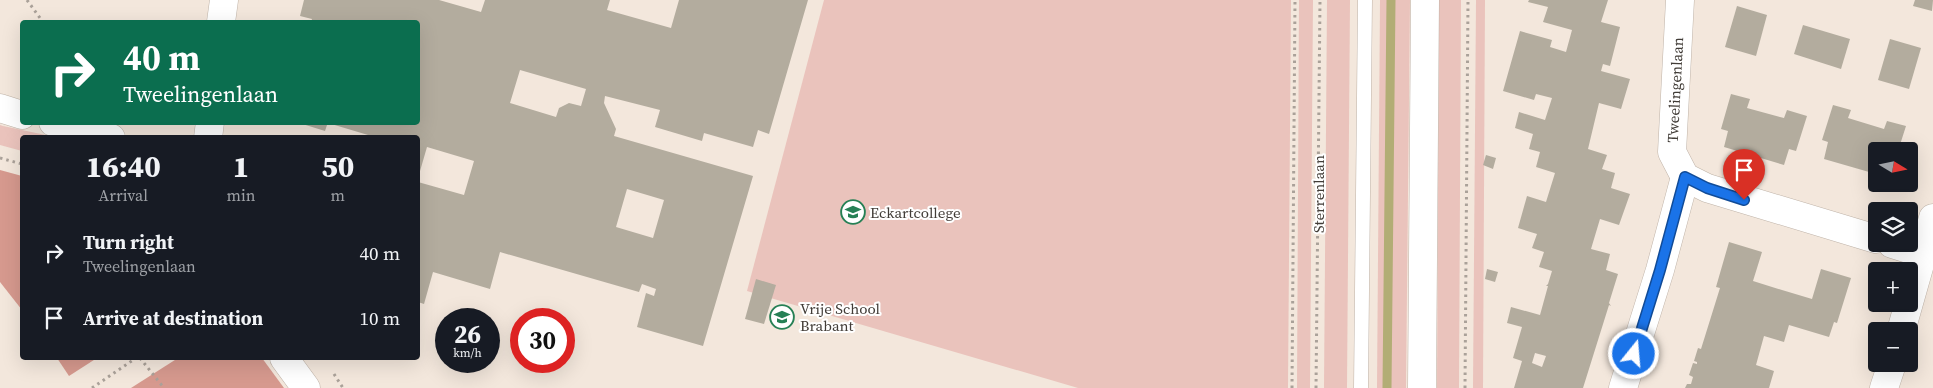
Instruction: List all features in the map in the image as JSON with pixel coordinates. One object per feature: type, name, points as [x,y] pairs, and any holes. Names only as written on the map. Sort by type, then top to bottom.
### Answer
[{"type":"street","points":[[222,20],[224,0]]},
{"type":"street","points":[[1422,388],[1425,0]]},
{"type":"street","name":"Tweelingenlaan","points":[[1680,0],[1672,152],[1685,177]]},
{"type":"street","points":[[0,108],[20,114]]},
{"type":"street","points":[[64,125],[100,135]]},
{"type":"street","points":[[1623,388],[1660,270],[1685,177],[1707,188],[1868,237]]},
{"type":"street","points":[[1904,322],[1933,218]]},
{"type":"street","points":[[1918,252],[1924,254]]},
{"type":"street","points":[[285,360],[306,388]]},
{"type":"street","points":[[1884,388],[1889,372]]},
{"type":"lane","points":[[1361,388],[1365,0]]},
{"type":"path","points":[[27,0],[42,20]]},
{"type":"path","points":[[1292,388],[1295,0]]},
{"type":"path","name":"Sterrenlaan","points":[[1316,388],[1320,0]]},
{"type":"path","points":[[1465,388],[1468,0]]},
{"type":"path","points":[[0,158],[20,163]]},
{"type":"path","points":[[92,388],[135,360]]},
{"type":"path","points":[[140,360],[164,388]]},
{"type":"shaded area","points":[[824,0],[1291,0],[1288,388],[1078,388],[747,291]]},
{"type":"shaded area","points":[[1299,0],[1313,0],[1310,388],[1297,388]]},
{"type":"shaded area","points":[[1327,0],[1350,0],[1347,388],[1324,388]]},
{"type":"shaded area","points":[[1380,0],[1410,0],[1406,388],[1377,388]]},
{"type":"shaded area","points":[[1439,0],[1461,0],[1459,388],[1437,388]]},
{"type":"shaded area","points":[[1476,0],[1485,0],[1483,388],[1473,388]]},
{"type":"shaded area","points":[[0,125],[46,135],[20,135],[20,150],[0,145]]},
{"type":"shaded area","points":[[0,170],[20,175],[20,307],[0,282]]},
{"type":"shaded area","points":[[58,360],[94,360],[69,376]]},
{"type":"shaded area","points":[[175,360],[263,360],[284,388],[131,388]]},
{"type":"building","points":[[304,0],[439,0],[481,12],[485,0],[610,0],[607,10],[671,28],[679,0],[808,0],[769,134],[758,130],[753,147],[704,133],[702,141],[655,127],[660,110],[605,96],[604,103],[616,129],[614,136],[753,176],[703,346],[637,327],[646,293],[654,296],[656,289],[642,284],[639,292],[500,252],[490,289],[433,272],[424,304],[420,303],[420,183],[464,195],[474,161],[427,147],[420,171],[420,135],[368,135],[335,125],[420,125],[420,20],[312,19],[300,16]],"holes":[[[520,70],[586,89],[581,106],[569,103],[559,108],[556,117],[510,103]],[[627,189],[664,200],[653,238],[616,227]]]},
{"type":"building","points":[[1529,0],[1608,0],[1601,22],[1620,27],[1610,66],[1603,64],[1601,71],[1630,79],[1621,109],[1599,103],[1588,149],[1607,155],[1602,169],[1615,173],[1611,188],[1630,194],[1619,225],[1600,219],[1591,249],[1610,254],[1606,270],[1618,274],[1609,303],[1611,306],[1609,305],[1583,388],[1514,388],[1522,361],[1513,358],[1522,327],[1507,323],[1511,307],[1540,315],[1548,286],[1546,286],[1552,271],[1539,267],[1544,252],[1532,248],[1537,234],[1518,228],[1527,196],[1546,202],[1555,173],[1536,167],[1540,152],[1529,149],[1533,134],[1515,128],[1519,112],[1545,120],[1552,98],[1536,94],[1534,100],[1503,91],[1520,31],[1552,40],[1550,47],[1566,52],[1572,30],[1543,22],[1548,7],[1528,2]],"holes":[[[1535,353],[1546,356],[1542,367],[1532,363]]]},
{"type":"building","points":[[1915,0],[1933,0],[1932,11],[1913,6]]},
{"type":"building","points":[[1737,6],[1767,15],[1756,56],[1725,47]]},
{"type":"building","points":[[1803,25],[1850,39],[1841,69],[1794,54]]},
{"type":"building","points":[[1890,39],[1921,48],[1909,89],[1878,80]]},
{"type":"building","points":[[1731,94],[1750,99],[1747,108],[1784,118],[1787,110],[1807,116],[1796,151],[1789,149],[1784,165],[1724,147],[1728,131],[1721,129]]},
{"type":"building","points":[[1833,105],[1851,110],[1848,118],[1884,129],[1887,121],[1906,126],[1901,142],[1868,142],[1868,172],[1824,159],[1828,142],[1822,140]]},
{"type":"building","points":[[306,125],[327,125],[325,131]]},
{"type":"building","points":[[1486,155],[1496,158],[1493,169],[1483,165]]},
{"type":"building","points":[[1729,242],[1762,252],[1753,281],[1812,299],[1821,269],[1851,278],[1837,323],[1834,322],[1829,337],[1789,325],[1784,342],[1764,336],[1756,365],[1774,371],[1769,388],[1685,388],[1687,384],[1691,384],[1693,377],[1689,375],[1693,363],[1697,364],[1694,361],[1698,348],[1701,349],[1720,288],[1716,287]]},
{"type":"building","points":[[1487,269],[1498,272],[1495,282],[1485,279]]},
{"type":"building","points":[[756,279],[776,285],[764,324],[745,319]]},
{"type":"waterway","points":[[1387,388],[1391,0]]},
{"type":"place","name":"Eckartcollege","points":[[853,212]]},
{"type":"place","name":"Vrije School Brabant","points":[[782,317]]},
{"type":"route","points":[[1634,354],[1660,270],[1685,177],[1707,188],[1744,200]]}]
